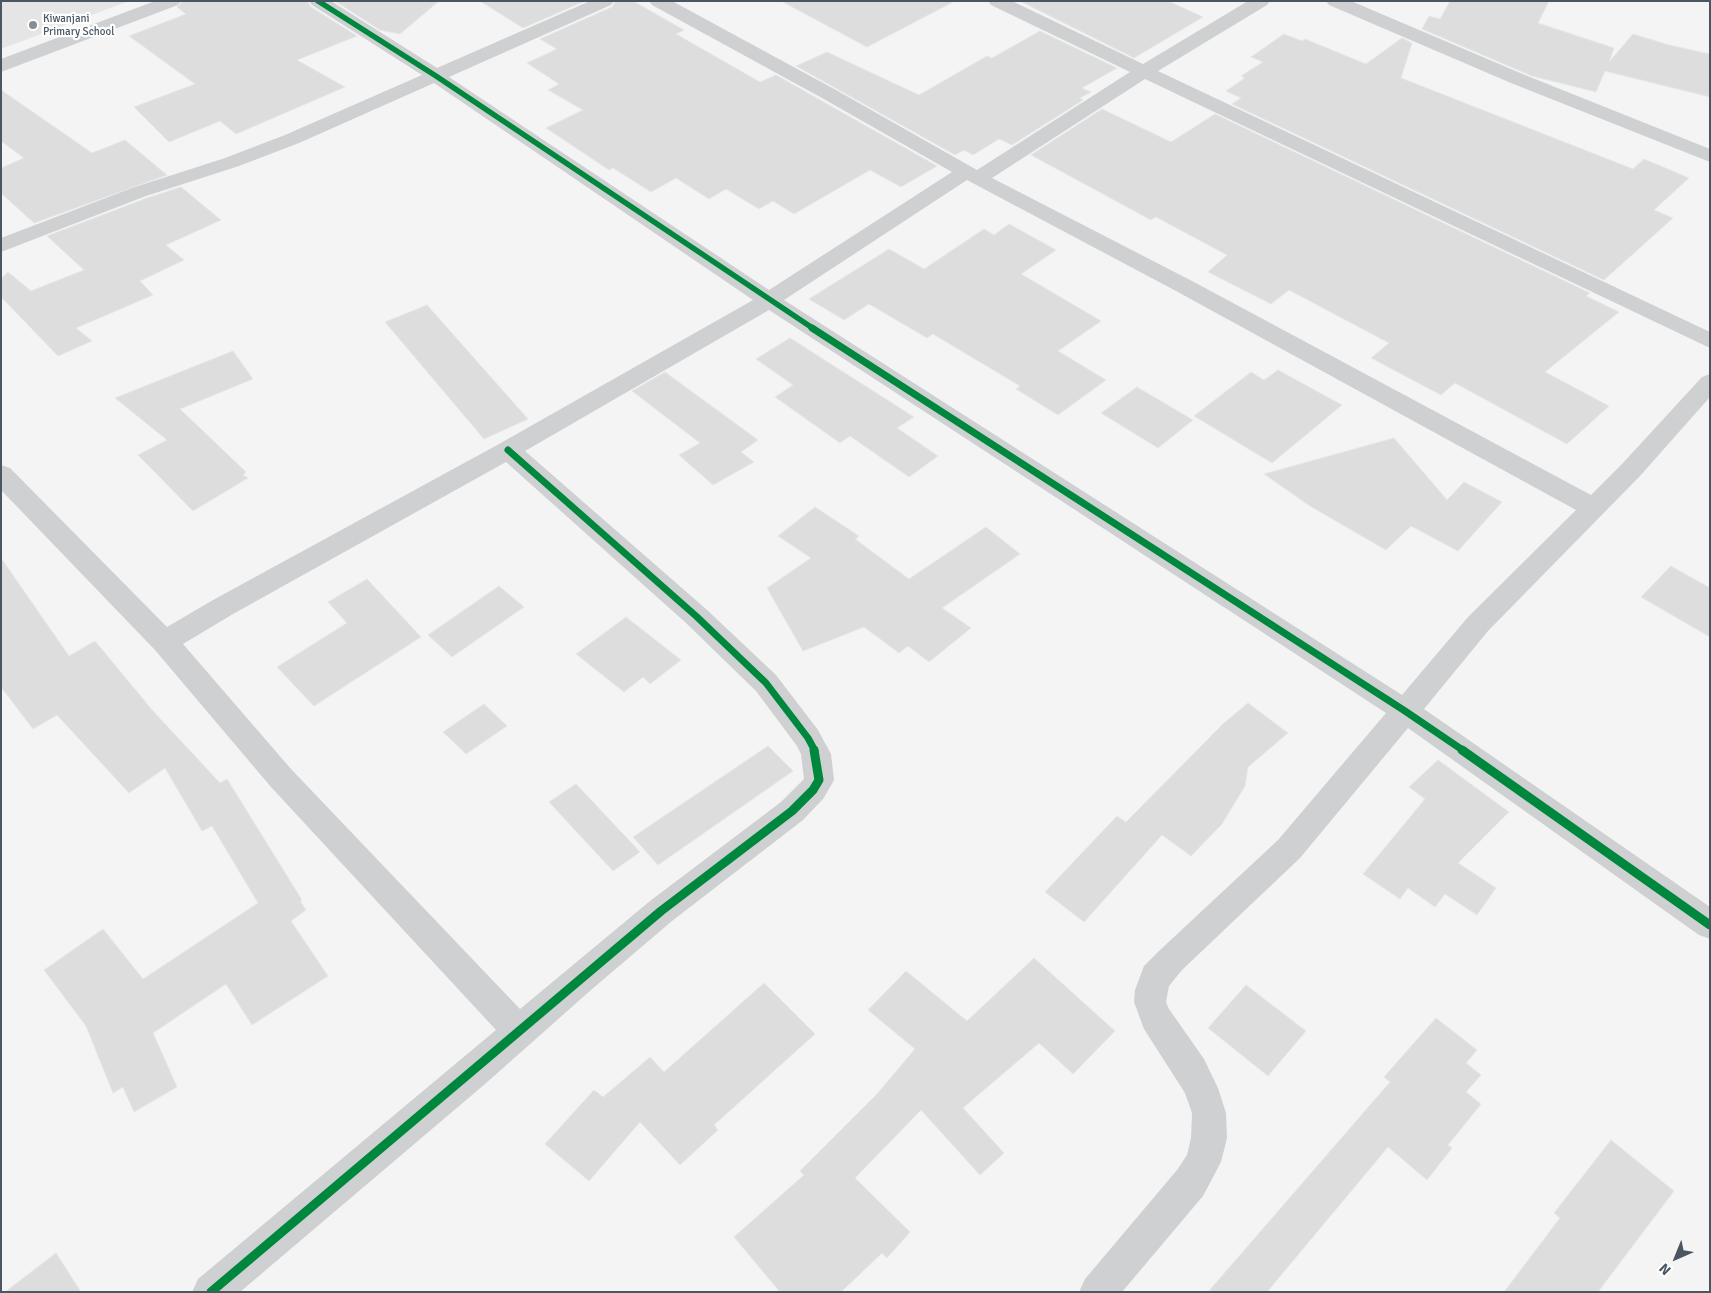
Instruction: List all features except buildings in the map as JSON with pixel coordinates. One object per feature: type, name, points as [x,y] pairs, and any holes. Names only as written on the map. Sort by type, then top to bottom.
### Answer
[{"type":"street","points":[[1,66],[172,1]]},
{"type":"street","points":[[318,1],[436,76],[769,300],[1405,711],[1710,925]]},
{"type":"street","points":[[1,246],[139,192],[232,162],[292,139],[604,1]]},
{"type":"street","points":[[658,1],[972,175],[1184,286],[1594,508]]},
{"type":"street","points":[[997,1],[1710,341]]},
{"type":"street","points":[[165,642],[232,602],[508,450],[769,300],[1261,1]]},
{"type":"street","points":[[1335,1],[1564,98],[1710,156]]},
{"type":"street","points":[[1098,1292],[1190,1183],[1202,1162],[1209,1138],[1209,1113],[1202,1088],[1156,1018],[1150,1002],[1151,990],[1156,977],[1289,849],[1478,624],[1594,508],[1710,382]]},
{"type":"street","points":[[211,1292],[473,1072],[518,1030],[661,911],[792,811],[813,790],[818,780],[819,770],[816,754],[808,738],[766,683],[696,616],[508,450]]},
{"type":"street","points":[[1,474],[165,642],[281,778],[518,1030]]},
{"type":"shaded area","name":"Kiwanjani Primary School","points":[[1,1],[129,1],[1,49]]},
{"type":"cycle path","points":[[318,1],[436,76],[769,300],[1405,711],[1710,925]]},
{"type":"cycle path","points":[[211,1292],[661,911],[792,811],[813,790],[819,780],[816,754],[808,738],[766,683],[696,616],[508,450]]},
{"type":"place","name":"Kiwanjani Primary School","points":[[33,25]]}]
